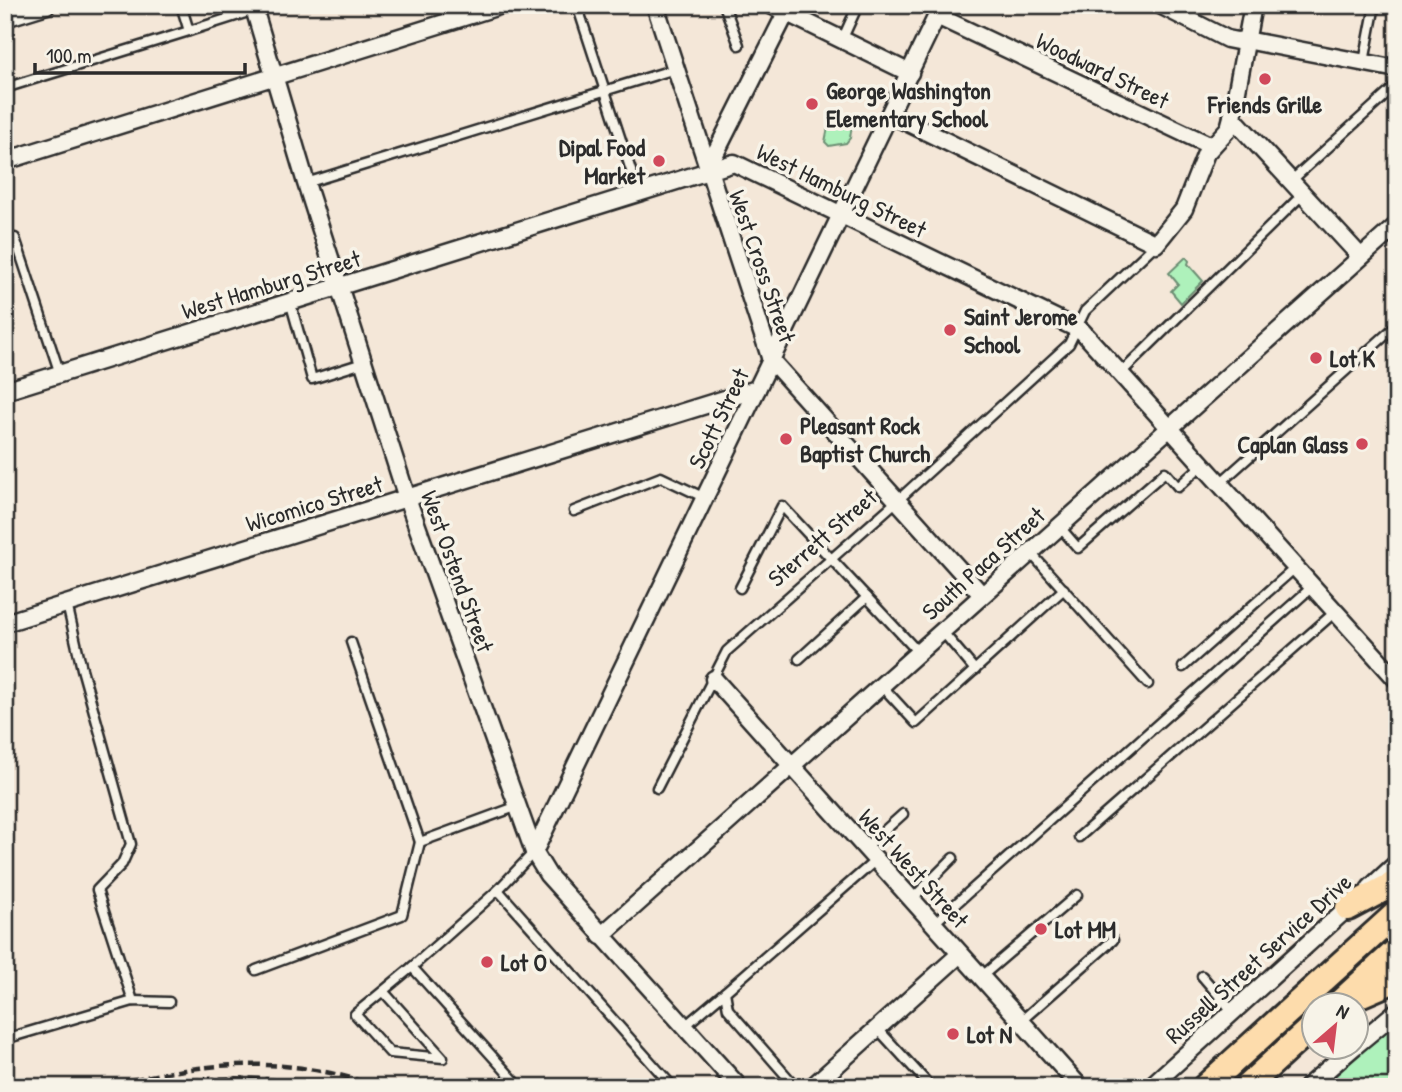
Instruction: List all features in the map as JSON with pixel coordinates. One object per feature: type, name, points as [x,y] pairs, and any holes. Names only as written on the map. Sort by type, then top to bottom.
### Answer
[{"type":"main road","points":[[1348,908],[1397,882]]},
{"type":"main road","points":[[1205,1087],[1397,914]]},
{"type":"main road","points":[[1353,990],[1397,950]]},
{"type":"main road","points":[[1370,990],[1397,979]]},
{"type":"main road","points":[[1245,1087],[1300,1038]]},
{"type":"street","points":[[5,18],[47,5]]},
{"type":"street","points":[[5,161],[502,5]]},
{"type":"street","name":"West Cross Street","points":[[655,5],[771,360],[982,595]]},
{"type":"street","points":[[771,5],[788,9],[842,40],[910,73]]},
{"type":"street","points":[[1160,5],[1227,39],[1246,40],[1397,69]]},
{"type":"street","points":[[1253,5],[1232,117],[1360,256]]},
{"type":"street","name":"West Ostend Street","points":[[259,7],[275,76],[306,183],[363,363],[407,498],[534,852],[548,875],[601,936],[739,1087]]},
{"type":"street","points":[[707,170],[788,9]]},
{"type":"street","name":"Scott Street","points":[[534,852],[940,11]]},
{"type":"street","name":"Woodward Street","points":[[940,11],[1211,146]]},
{"type":"street","points":[[890,114],[1156,244]]},
{"type":"street","name":"Sterrett Street","points":[[1156,244],[1184,209],[1211,146],[1223,136],[1232,117]]},
{"type":"street","name":"West Hamburg Street","points":[[5,391],[734,163],[1082,331],[1397,680]]},
{"type":"street","name":"South Paca Street","points":[[601,936],[1397,225]]},
{"type":"street","name":"Wicomico Street","points":[[5,623],[757,389]]},
{"type":"street","name":"West West Street","points":[[714,679],[1080,1087]]},
{"type":"street","name":"Russell Street Service Drive","points":[[1150,1087],[1397,863]]},
{"type":"street","points":[[813,1087],[960,954]]},
{"type":"street","points":[[1370,1034],[1397,1011]]},
{"type":"street","points":[[1307,1087],[1339,1060]]},
{"type":"lane","points":[[181,5],[189,31]]},
{"type":"lane","points":[[577,5],[638,192]]},
{"type":"lane","points":[[724,5],[738,45]]},
{"type":"lane","points":[[842,40],[858,5]]},
{"type":"lane","points":[[1364,62],[1375,5]]},
{"type":"lane","points":[[5,88],[259,7]]},
{"type":"lane","points":[[306,183],[675,69]]},
{"type":"lane","points":[[1290,181],[1397,85]]},
{"type":"lane","points":[[1121,374],[1303,194]]},
{"type":"lane","points":[[15,238],[60,374]]},
{"type":"lane","name":"Sterrett Street","points":[[657,788],[727,651],[1069,344],[1085,311],[1156,244]]},
{"type":"lane","points":[[290,301],[312,379],[363,363]]},
{"type":"lane","points":[[1219,484],[1397,325]]},
{"type":"lane","points":[[1059,526],[1078,548],[1165,472],[1178,487],[1202,465]]},
{"type":"lane","points":[[574,511],[661,477],[705,498]]},
{"type":"lane","points":[[740,588],[782,506],[918,652]]},
{"type":"lane","points":[[1031,552],[1148,684]]},
{"type":"lane","points":[[1183,667],[1295,568]]},
{"type":"lane","points":[[933,924],[1312,587]]},
{"type":"lane","points":[[881,685],[916,723],[1064,589]]},
{"type":"lane","points":[[799,659],[867,597]]},
{"type":"lane","points":[[66,604],[131,845],[122,864],[97,890],[133,1000]]},
{"type":"lane","points":[[1079,837],[1335,612]]},
{"type":"lane","points":[[942,631],[975,670]]},
{"type":"lane","points":[[256,970],[402,915],[420,842],[351,642]]},
{"type":"lane","points":[[420,842],[518,806]]},
{"type":"lane","points":[[685,1026],[725,992],[871,854],[903,814]]},
{"type":"lane","points":[[383,991],[443,1058],[390,1053],[355,1014],[498,890],[534,852]]},
{"type":"lane","points":[[912,900],[953,858]]},
{"type":"lane","points":[[498,890],[673,1087]]},
{"type":"lane","points":[[981,977],[1077,895]]},
{"type":"lane","points":[[1021,1021],[1113,940]]},
{"type":"lane","points":[[412,967],[520,1087]]},
{"type":"lane","points":[[1202,976],[1233,1012]]},
{"type":"lane","points":[[725,992],[728,1009],[796,1087]]},
{"type":"lane","points":[[5,1039],[133,1000],[169,1002]]},
{"type":"lane","points":[[877,1028],[931,1087]]},
{"type":"green space","points":[[838,118],[852,125],[850,138],[846,143],[829,146],[825,142],[828,127]]},
{"type":"green space","points":[[1186,257],[1188,264],[1203,281],[1181,303],[1171,291],[1178,284],[1169,273]]},
{"type":"green space","points":[[1397,1020],[1397,1087],[1323,1087],[1353,1060],[1370,1060],[1370,1044]]},
{"type":"railway","points":[[103,1087],[173,1072],[241,1065],[309,1069],[379,1087]]},
{"type":"railway","points":[[145,1087],[234,1078],[279,1080],[323,1087]]},
{"type":"place","name":"Friends Grille","points":[[1265,79]]},
{"type":"place","name":"George Washington Elementary School","points":[[812,104]]},
{"type":"place","name":"Dipal Food Market","points":[[659,161]]},
{"type":"place","name":"Saint Jerome School","points":[[950,330]]},
{"type":"place","name":"Lot K","points":[[1316,358]]},
{"type":"place","name":"Pleasant Rock Baptist Church","points":[[786,439]]},
{"type":"place","name":"Caplan Glass","points":[[1362,444]]},
{"type":"place","name":"Lot MM","points":[[1041,929]]},
{"type":"place","name":"Lot O","points":[[487,962]]},
{"type":"place","name":"Lot N","points":[[953,1034]]}]
